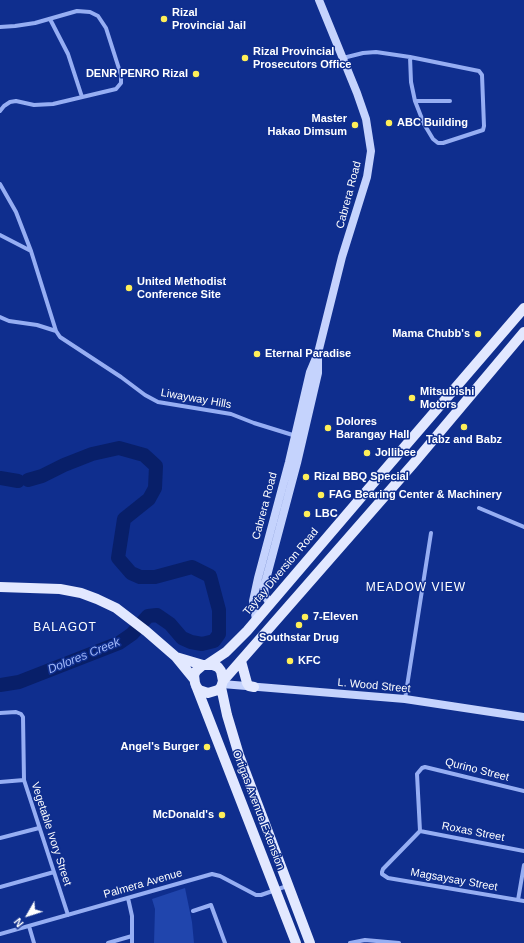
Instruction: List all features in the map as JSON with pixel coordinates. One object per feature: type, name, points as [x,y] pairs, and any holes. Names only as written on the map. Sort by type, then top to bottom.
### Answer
[{"type":"main road","name":"Cabrera Road","points":[[256,620],[253,601],[310,372],[318,353],[342,257],[367,177],[371,151],[366,119],[319,0]]},
{"type":"main road","name":"Taytay Diversion Road","points":[[205,664],[226,652],[256,620],[524,308]]},
{"type":"main road","points":[[205,664],[196,671],[195,683],[204,692],[208,693],[218,690],[240,662],[413,464],[524,332]]},
{"type":"main road","name":"Cabrera Road","points":[[270,604],[265,596],[264,587],[318,373],[318,353]]},
{"type":"main road","points":[[469,372],[481,382]]},
{"type":"main road","points":[[0,587],[60,589],[81,593],[116,608],[176,657],[218,667],[221,671],[222,684]]},
{"type":"main road","points":[[226,652],[225,658],[228,664],[233,665],[240,662]]},
{"type":"main road","name":"Ortigas Avenue Extension","points":[[176,657],[195,683],[296,943]]},
{"type":"main road","points":[[240,662],[247,683],[249,686],[254,687]]},
{"type":"main road","name":"L. Wood Street","points":[[222,684],[405,699],[524,717]]},
{"type":"main road","name":"Ortigas Avenue Extension","points":[[222,684],[227,715],[239,755],[310,943]]},
{"type":"street","points":[[0,27],[35,23],[77,11],[90,12],[98,16],[106,28],[121,75],[121,83],[116,89],[53,104],[34,106],[16,101],[10,102],[0,111]]},
{"type":"street","points":[[50,19],[68,54],[82,97]]},
{"type":"street","points":[[343,58],[373,52],[410,58],[479,71],[482,75],[483,130],[443,143],[438,143],[433,139],[424,124],[415,101],[411,82],[410,58]]},
{"type":"street","points":[[415,101],[450,100]]},
{"type":"street","points":[[0,184],[16,212],[31,251],[56,331]]},
{"type":"street","points":[[0,235],[31,251]]},
{"type":"street","name":"Liwayway Hills","points":[[0,317],[9,321],[37,325],[56,331],[60,337],[151,399],[158,402],[231,414],[294,436],[303,437]]},
{"type":"street","points":[[479,508],[524,527]]},
{"type":"street","points":[[405,699],[431,533]]},
{"type":"street","name":"Vegetable Ivory Street","points":[[0,714],[16,712],[21,714],[23,717],[24,780],[68,915]]},
{"type":"street","name":"Qurino Street","points":[[420,831],[417,774],[419,770],[425,767],[524,791]]},
{"type":"street","points":[[0,782],[24,780]]},
{"type":"street","points":[[0,838],[39,828]]},
{"type":"street","name":"Roxas Street","points":[[420,831],[524,851]]},
{"type":"street","name":"Magsaysay Street","points":[[420,831],[383,869],[382,874],[385,877],[524,901]]},
{"type":"street","points":[[518,900],[524,865]]},
{"type":"street","points":[[0,887],[54,872]]},
{"type":"street","name":"Palmera Avenue","points":[[0,934],[212,874],[220,876],[256,895],[276,891],[288,886]]},
{"type":"street","points":[[128,898],[132,916],[132,943]]},
{"type":"street","points":[[193,911],[209,905],[212,906],[225,943]]},
{"type":"street","points":[[29,926],[34,943]]},
{"type":"street","points":[[108,943],[132,936]]},
{"type":"street","points":[[350,943],[365,940],[399,943]]},
{"type":"shaded area","points":[[185,888],[192,922],[194,943],[154,943],[155,909],[152,899]]},
{"type":"waterway","name":"Dolores Creek","points":[[0,685],[19,682],[119,643],[132,634],[148,616],[157,615],[170,624],[182,638],[191,642],[202,644],[214,641],[219,634],[219,610],[210,576],[192,567],[155,577],[140,577],[131,573],[118,558],[124,519],[149,499],[155,488],[156,466],[144,455],[119,448],[92,454],[64,465],[42,476],[28,480]]},
{"type":"waterway","name":"Dolores Creek","points":[[0,478],[18,481]]},
{"type":"place","name":"Rizal Provincial Jail","points":[[164,19]]},
{"type":"place","name":"Rizal Provincial Prosecutors Office","points":[[245,58]]},
{"type":"place","name":"DENR PENRO Rizal","points":[[196,74]]},
{"type":"place","name":"ABC Building","points":[[389,123]]},
{"type":"place","name":"Master Hakao Dimsum","points":[[355,125]]},
{"type":"place","name":"United Methodist Conference Site","points":[[129,288]]},
{"type":"place","name":"Mama Chubb's","points":[[478,334]]},
{"type":"place","name":"Eternal Paradise","points":[[257,354]]},
{"type":"place","name":"Mitsubishi Motors","points":[[412,398]]},
{"type":"place","name":"Tabz and Babz","points":[[464,427]]},
{"type":"place","name":"Dolores Barangay Hall","points":[[328,428]]},
{"type":"place","name":"Jollibee","points":[[367,453]]},
{"type":"place","name":"Rizal BBQ Special","points":[[306,477]]},
{"type":"place","name":"FAG Bearing Center & Machinery","points":[[321,495]]},
{"type":"place","name":"LBC","points":[[307,514]]},
{"type":"place","name":"7-Eleven","points":[[305,617]]},
{"type":"place","name":"Southstar Drug","points":[[299,625]]},
{"type":"place","name":"KFC","points":[[290,661]]},
{"type":"place","name":"Angel's Burger","points":[[207,747]]},
{"type":"place","name":"McDonald's","points":[[222,815]]},
{"type":"district","name":"MEADOW VIEW","points":[[416,588]]},
{"type":"district","name":"BALAGOT","points":[[65,628]]}]
